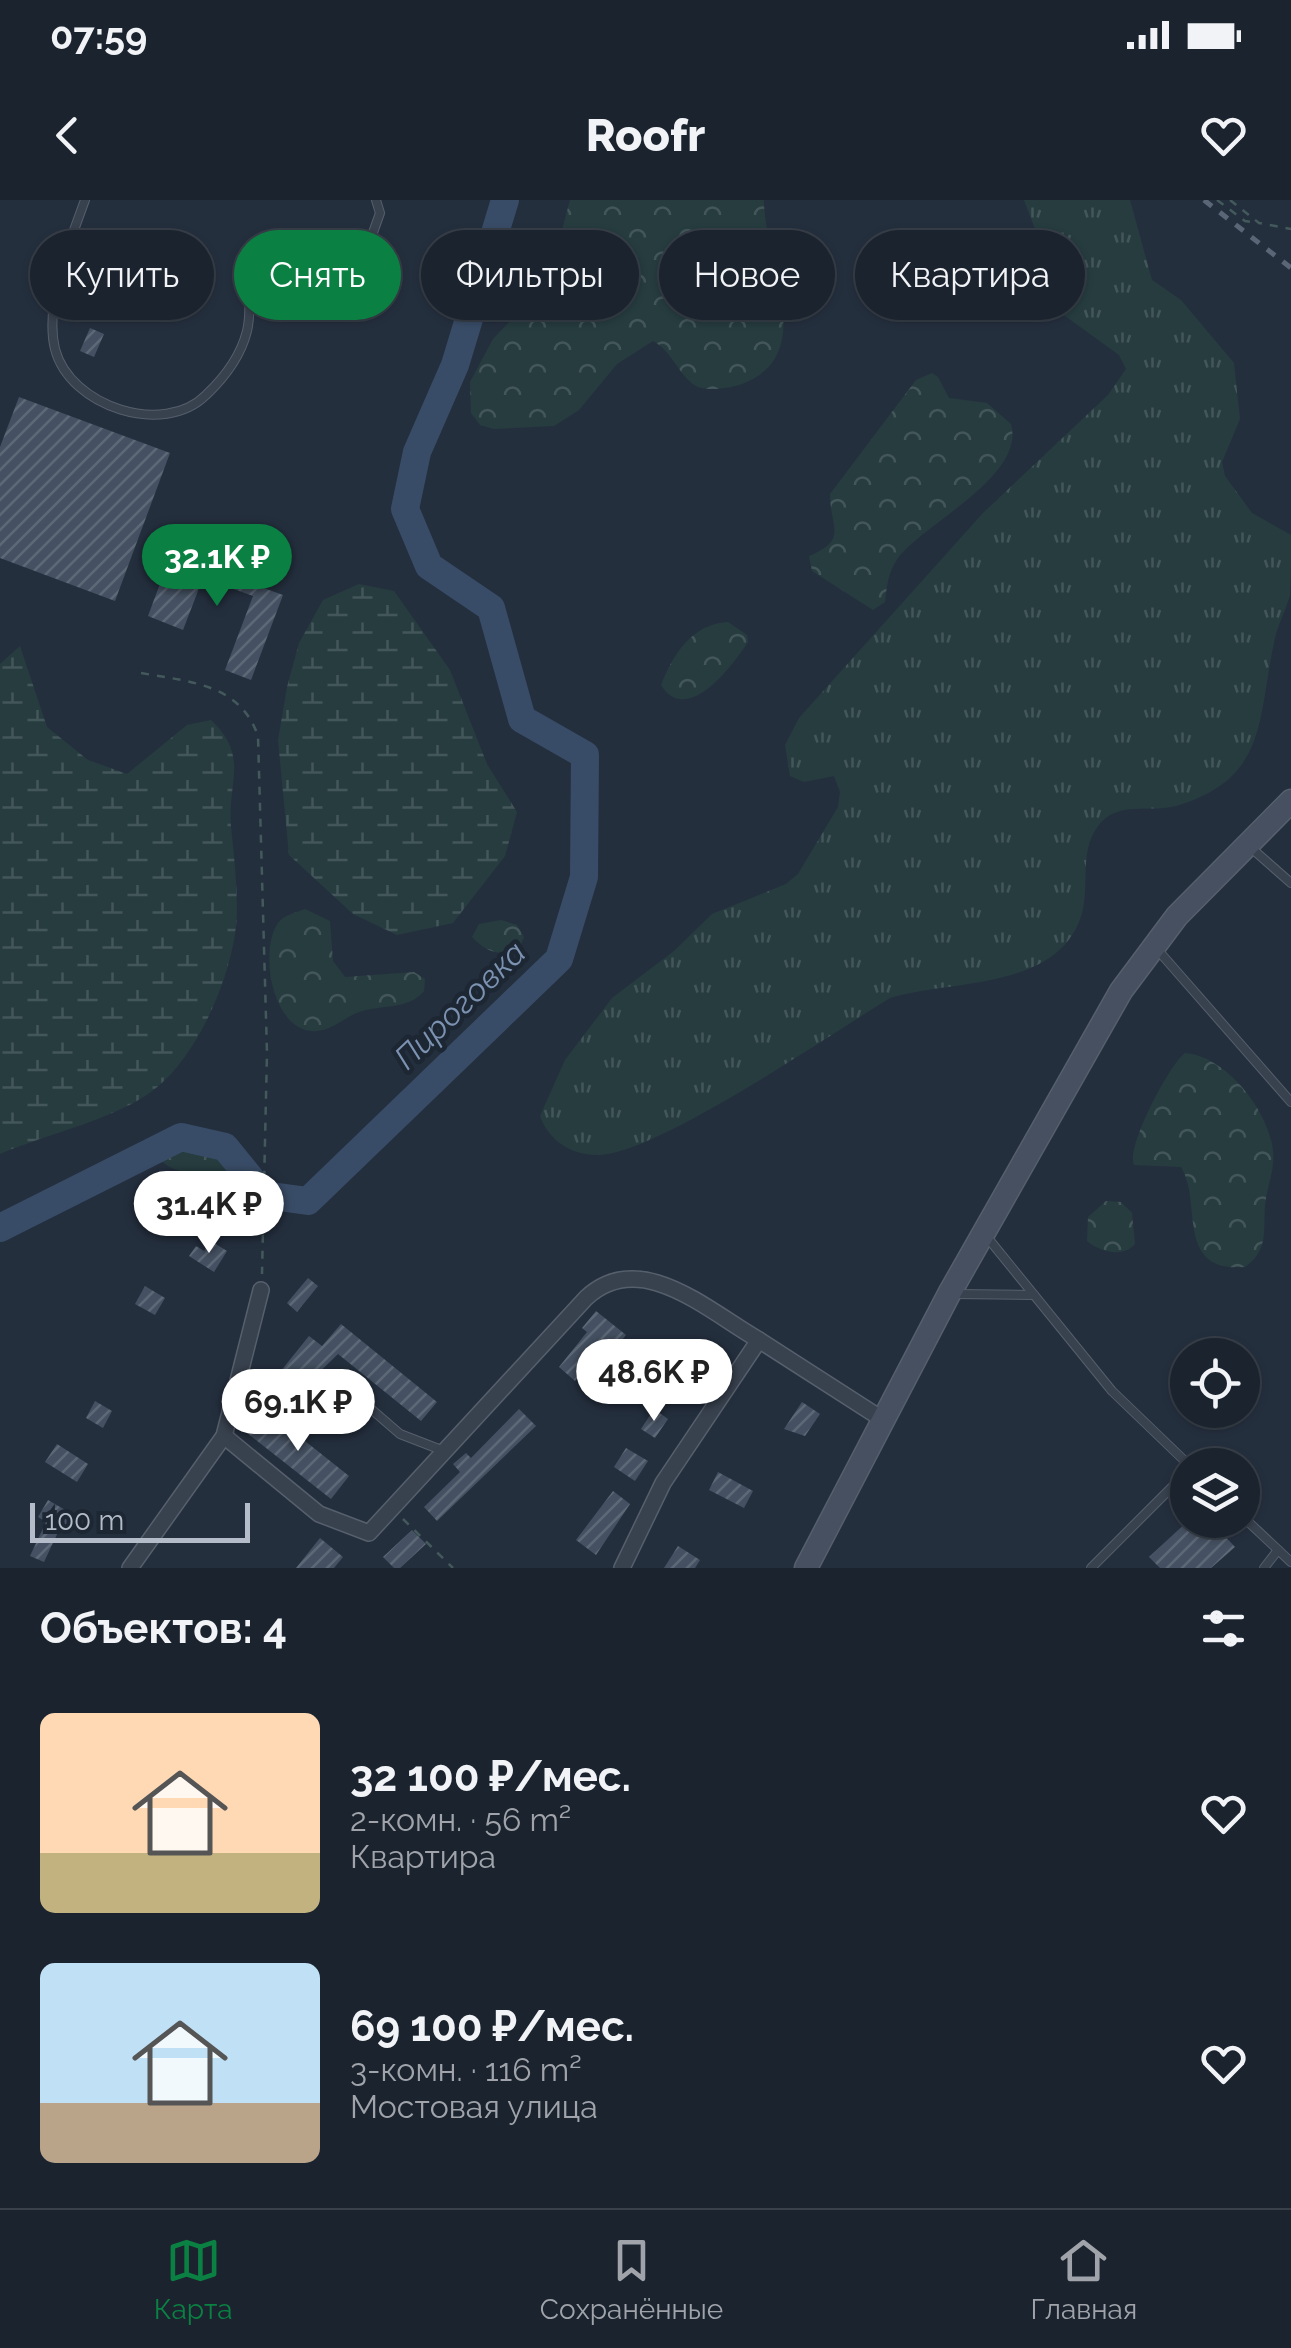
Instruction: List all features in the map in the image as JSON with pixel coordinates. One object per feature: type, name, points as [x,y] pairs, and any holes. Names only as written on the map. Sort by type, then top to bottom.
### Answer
[{"type":"main road","points":[[806,1568],[983,1233],[1063,1090],[1154,944],[1291,801]]},
{"type":"street","points":[[224,1436],[319,1514],[369,1533],[586,1298],[608,1281],[651,1278],[759,1340],[885,1421]]},
{"type":"street","points":[[130,1568],[224,1436],[261,1290]]},
{"type":"street","points":[[622,1568],[663,1483],[759,1340]]},
{"type":"lane","points":[[85,200],[54,308],[55,350],[69,374],[92,396],[129,414],[177,414],[204,398],[231,366],[248,329],[245,296],[254,265],[273,248],[325,265],[349,265],[364,258],[380,213],[376,200]]},
{"type":"lane","points":[[1246,844],[1291,882]]},
{"type":"lane","points":[[1154,944],[1291,1102]]},
{"type":"lane","points":[[983,1233],[1112,1391],[1170,1450]]},
{"type":"lane","points":[[950,1294],[1034,1295]]},
{"type":"lane","points":[[236,1390],[301,1402],[324,1378],[333,1376],[400,1434],[447,1452]]},
{"type":"lane","points":[[1092,1568],[1170,1487]]},
{"type":"lane","points":[[1260,1533],[1291,1562]]},
{"type":"lane","points":[[1264,1568],[1278,1550]]},
{"type":"path","points":[[1217,200],[1245,221],[1291,229]]},
{"type":"path","points":[[1230,200],[1259,224]]},
{"type":"path","points":[[141,673],[234,697],[250,713],[258,736],[265,854],[261,1290]]},
{"type":"path","points":[[391,1508],[453,1568]]},
{"type":"green space","points":[[570,200],[764,200],[767,230],[659,230],[659,320],[783,320],[779,351],[766,370],[742,384],[701,388],[690,382],[653,341],[617,364],[579,410],[554,426],[494,429],[480,425],[471,413],[470,382],[493,339],[511,320],[639,320],[639,230],[562,230]]},
{"type":"green space","points":[[1024,200],[1130,200],[1152,280],[1181,300],[1234,363],[1240,419],[1222,462],[1225,476],[1252,513],[1291,535],[1290,595],[1275,638],[1261,718],[1244,761],[1229,779],[1207,794],[1166,808],[1124,810],[1098,826],[1088,848],[1079,922],[1065,944],[1046,960],[996,979],[890,998],[745,1089],[662,1134],[600,1155],[571,1150],[549,1133],[540,1116],[565,1060],[612,998],[674,951],[712,914],[786,884],[798,874],[838,807],[840,792],[834,776],[804,782],[790,776],[785,745],[799,718],[983,513],[1108,395],[1126,369],[1119,355],[1071,320],[1085,320],[1085,230],[1035,230]]},
{"type":"green space","points":[[932,373],[949,398],[987,403],[1011,424],[1011,443],[1003,462],[988,480],[898,558],[890,574],[885,602],[873,610],[812,571],[809,556],[833,538],[830,494],[916,380]]},
{"type":"green space","points":[[359,584],[394,591],[450,670],[487,764],[517,812],[505,856],[453,923],[397,935],[353,914],[289,855],[278,740],[287,687],[299,643],[323,600]]},
{"type":"green space","points":[[728,622],[747,635],[748,642],[741,652],[709,688],[683,699],[672,696],[661,685],[678,652],[704,628]]},
{"type":"green space","points":[[20,646],[47,727],[88,760],[127,774],[187,725],[211,720],[223,733],[230,746],[234,770],[231,827],[237,911],[230,958],[213,1008],[172,1073],[122,1109],[0,1154],[0,664]]},
{"type":"green space","points":[[305,909],[330,921],[333,961],[345,977],[414,972],[425,979],[424,991],[410,1002],[359,1012],[323,1030],[302,1029],[280,1006],[269,953],[278,923]]},
{"type":"green space","points":[[501,920],[517,925],[524,937],[519,949],[494,952],[472,937],[479,924]]},
{"type":"green space","points":[[1185,1053],[1200,1056],[1230,1075],[1254,1103],[1270,1135],[1273,1158],[1263,1239],[1258,1254],[1245,1267],[1223,1266],[1208,1259],[1199,1247],[1181,1167],[1134,1165],[1136,1142],[1150,1107]]},
{"type":"green space","points":[[197,1148],[242,1177],[251,1194],[251,1205],[244,1205],[220,1182],[176,1170],[159,1158],[172,1150]]},
{"type":"green space","points":[[1106,1201],[1121,1202],[1132,1213],[1135,1244],[1124,1251],[1105,1250],[1087,1241],[1088,1217]]},
{"type":"building","points":[[90,328],[104,334],[94,357],[80,351]]},
{"type":"building","points":[[19,397],[170,453],[115,601],[0,558],[0,447]]},
{"type":"building","points":[[171,554],[283,595],[251,680],[225,670],[253,596],[203,578],[183,630],[148,616]]},
{"type":"building","points":[[211,1241],[227,1251],[214,1272],[189,1256],[196,1246],[204,1251]]},
{"type":"building","points":[[308,1278],[318,1286],[297,1312],[287,1303]]},
{"type":"building","points":[[145,1286],[165,1298],[155,1315],[135,1304]]},
{"type":"building","points":[[596,1311],[626,1335],[612,1352],[604,1346],[575,1381],[559,1367],[587,1332],[582,1328]]},
{"type":"building","points":[[341,1324],[437,1402],[421,1421],[338,1354],[301,1390],[280,1372],[309,1336],[322,1346]]},
{"type":"building","points":[[658,1355],[690,1374],[678,1394],[646,1374]]},
{"type":"building","points":[[95,1401],[112,1411],[103,1428],[86,1418]]},
{"type":"building","points":[[802,1402],[820,1414],[805,1436],[784,1429]]},
{"type":"building","points":[[519,1409],[536,1426],[437,1521],[424,1507],[460,1472],[453,1464],[466,1453],[471,1458]]},
{"type":"building","points":[[654,1409],[668,1419],[655,1438],[641,1429]]},
{"type":"building","points":[[266,1410],[349,1476],[331,1499],[247,1433]]},
{"type":"building","points":[[57,1444],[88,1464],[77,1482],[45,1462]]},
{"type":"building","points":[[626,1448],[648,1461],[635,1481],[614,1467]]},
{"type":"building","points":[[718,1472],[753,1491],[744,1508],[709,1490]]},
{"type":"building","points":[[613,1491],[630,1504],[596,1555],[576,1540]]},
{"type":"building","points":[[48,1500],[74,1515],[64,1533],[59,1530],[44,1562],[30,1556],[46,1522],[38,1517]]},
{"type":"building","points":[[412,1530],[426,1544],[400,1568],[394,1568],[383,1557]]},
{"type":"building","points":[[320,1538],[343,1557],[334,1568],[296,1568]]},
{"type":"building","points":[[1170,1538],[1227,1538],[1235,1547],[1211,1568],[1160,1568],[1149,1557]]},
{"type":"building","points":[[678,1546],[700,1560],[695,1568],[664,1568]]},
{"type":"waterway","name":"Пироговка","points":[[0,1228],[181,1137],[225,1147],[264,1195],[308,1201],[559,959],[584,877],[585,755],[522,719],[491,608],[429,566],[405,509],[417,452],[455,365],[505,200]]},
{"type":"railway","points":[[1204,200],[1291,268]]}]
